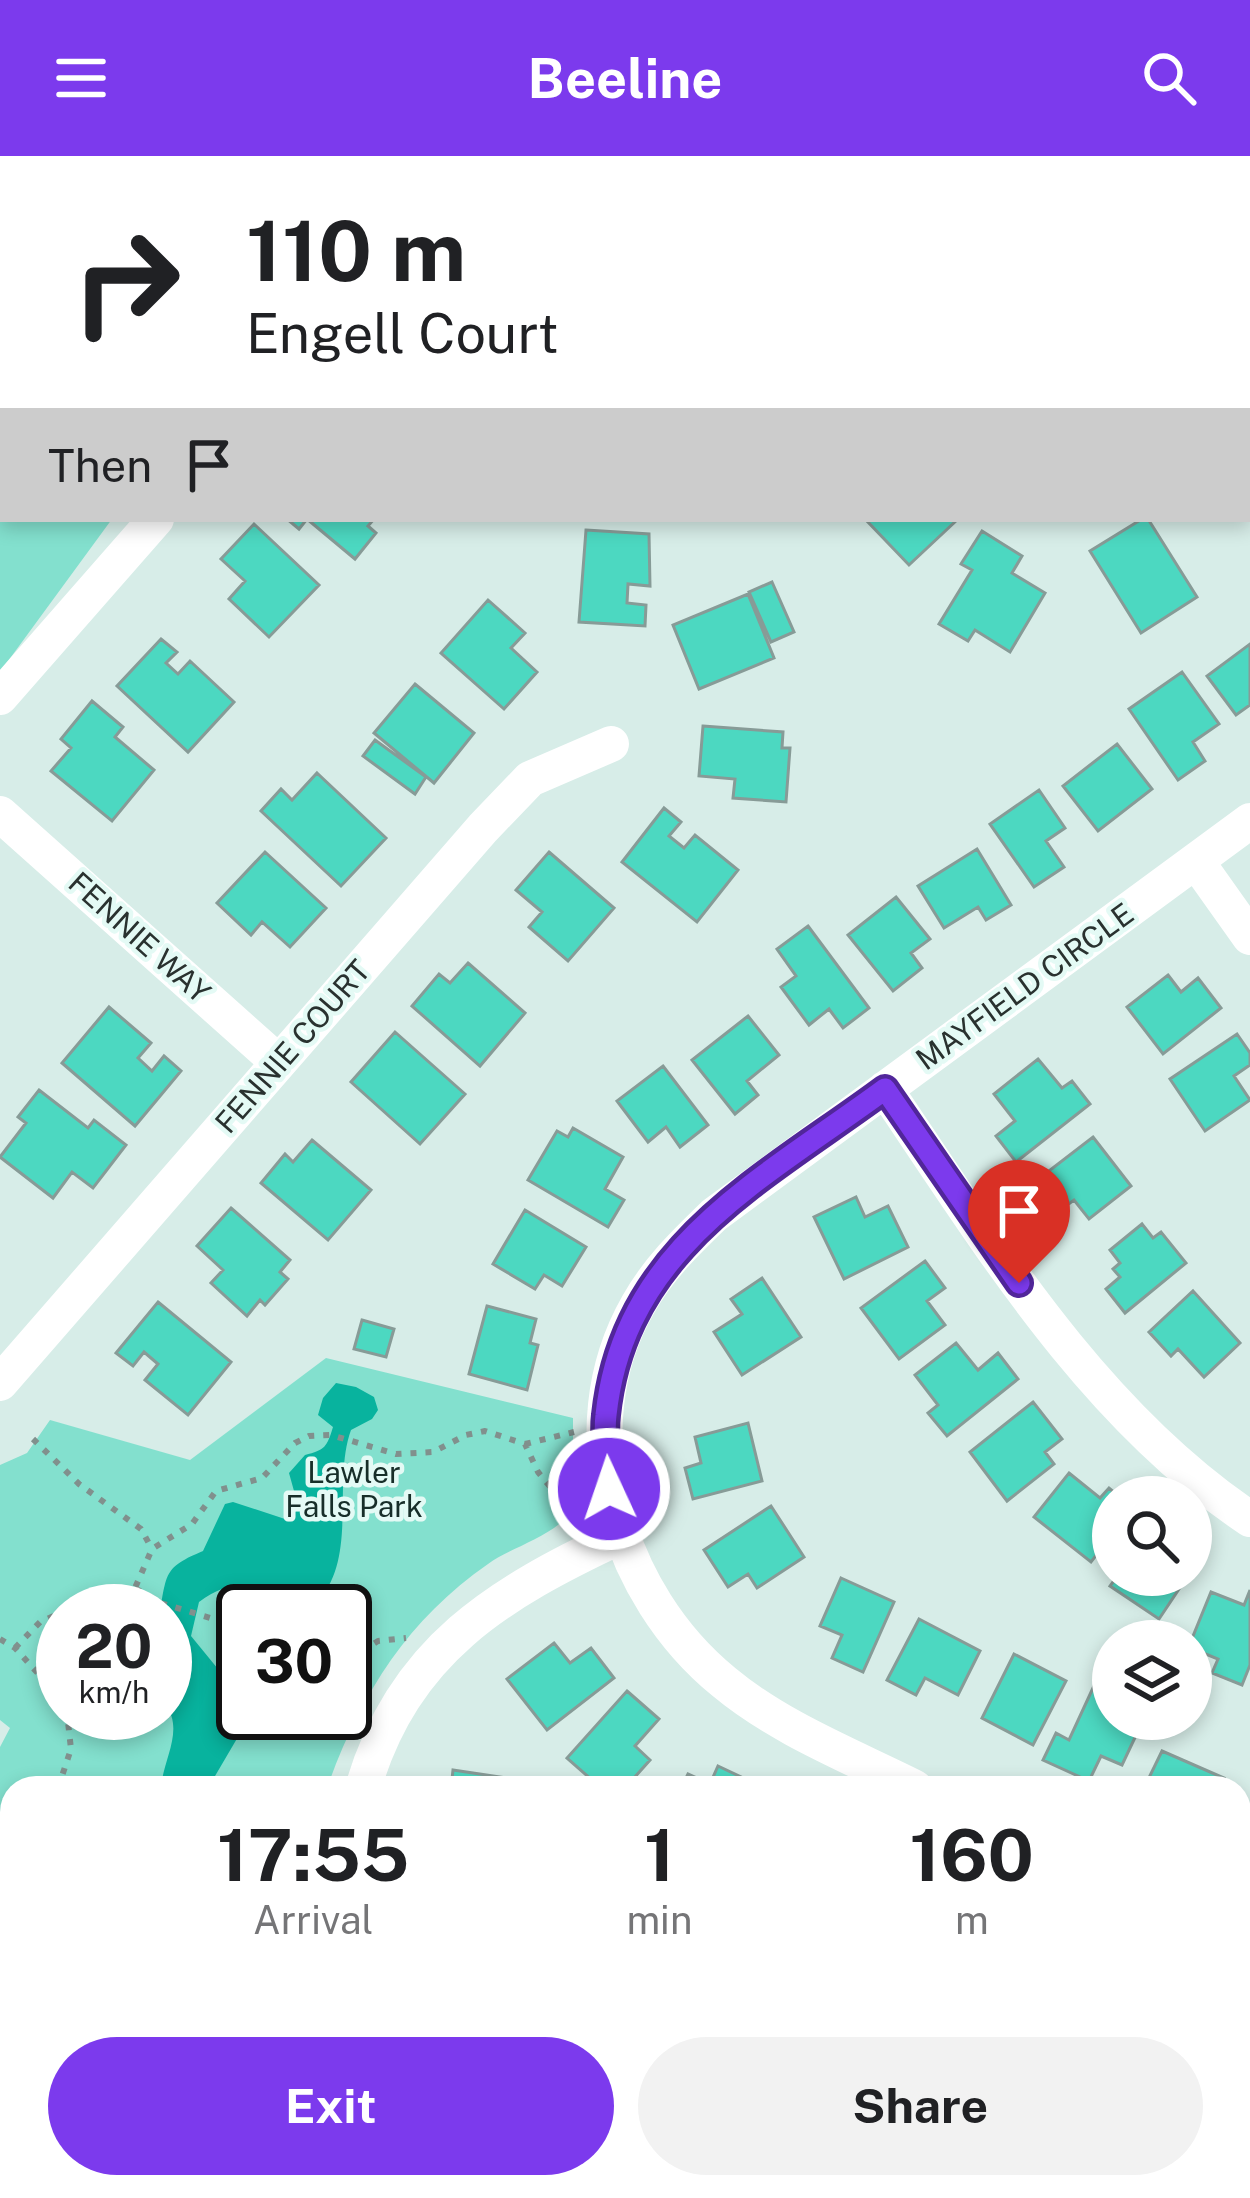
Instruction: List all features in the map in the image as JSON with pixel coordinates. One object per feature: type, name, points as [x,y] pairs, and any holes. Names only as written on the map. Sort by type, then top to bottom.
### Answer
[{"type":"street","points":[[0,697],[153,522]]},
{"type":"street","name":"FENNIE COURT","points":[[0,1383],[530,779],[611,744]]},
{"type":"street","name":"FENNIE WAY","points":[[0,814],[278,1062]]},
{"type":"street","name":"MAYFIELD CIRCLE","points":[[891,1776],[800,1731],[727,1685],[678,1641],[643,1589],[621,1536],[609,1489],[605,1419],[616,1358],[636,1307],[668,1259],[714,1215],[1250,821]]},
{"type":"street","points":[[1196,862],[1250,938]]},
{"type":"street","points":[[885,1089],[1019,1283],[1090,1373],[1205,1489],[1250,1520]]},
{"type":"street","points":[[366,1776],[400,1704],[440,1650],[499,1599],[621,1536]]},
{"type":"path","points":[[137,1584],[152,1549],[192,1524],[216,1491],[262,1478],[309,1436],[331,1436],[395,1454],[433,1452],[484,1431],[525,1444],[579,1431]]},
{"type":"path","points":[[33,1438],[79,1484],[141,1529],[152,1549]]},
{"type":"path","points":[[525,1444],[538,1472],[575,1516]]},
{"type":"path","points":[[15,1648],[36,1626]]},
{"type":"path","points":[[372,1644],[393,1637],[412,1639]]},
{"type":"path","points":[[0,1639],[36,1671]]},
{"type":"path","points":[[62,1776],[70,1740]]},
{"type":"green space","points":[[0,522],[110,522],[0,672]]},
{"type":"green space","name":"Lawler Falls Park","points":[[326,1358],[573,1418],[573,1509],[556,1526],[459,1586],[410,1636],[372,1690],[372,1584],[216,1584],[216,1740],[347,1740],[332,1776],[0,1776],[0,1747],[10,1728],[0,1720],[0,1465],[27,1453],[50,1420],[190,1460]]},
{"type":"shaded area","points":[[336,1383],[374,1397],[378,1410],[372,1419],[351,1430],[341,1543],[329,1584],[216,1584],[216,1592],[199,1602],[192,1632],[192,1584],[166,1584],[170,1572],[203,1551],[225,1504],[233,1502],[285,1519],[299,1509],[289,1473],[305,1455],[327,1443],[333,1427],[318,1415],[323,1398]]},
{"type":"shaded area","points":[[192,1637],[216,1667],[216,1740],[236,1740],[215,1776],[164,1776],[172,1740],[192,1740]]},
{"type":"building","points":[[311,522],[371,522],[368,526],[376,533],[355,559]]},
{"type":"building","points":[[868,522],[955,522],[909,565]]},
{"type":"building","points":[[1137,522],[1150,522],[1197,597],[1141,633],[1090,551]]},
{"type":"building","points":[[254,524],[319,585],[269,637],[229,599],[245,581],[221,559]]},
{"type":"building","points":[[586,530],[649,534],[650,586],[628,584],[627,603],[646,605],[645,626],[579,622]]},
{"type":"building","points":[[982,531],[1022,556],[1012,573],[1045,593],[1010,652],[975,630],[968,641],[939,624],[972,570],[961,564]]},
{"type":"building","points":[[772,582],[794,632],[771,642],[749,592]]},
{"type":"building","points":[[748,594],[774,658],[699,689],[673,625]]},
{"type":"building","points":[[488,600],[525,633],[511,648],[537,672],[504,709],[441,653]]},
{"type":"building","points":[[161,639],[177,652],[166,663],[178,674],[190,661],[234,702],[188,752],[117,686]]},
{"type":"building","points":[[1250,644],[1250,705],[1236,715],[1207,676]]},
{"type":"building","points":[[1182,672],[1219,724],[1193,742],[1205,761],[1178,780],[1129,709]]},
{"type":"building","points":[[415,684],[474,733],[434,783],[374,733]]},
{"type":"building","points":[[92,701],[123,727],[115,737],[154,770],[112,821],[51,771],[71,748],[61,739]]},
{"type":"building","points":[[703,726],[783,732],[782,748],[790,748],[786,802],[733,798],[735,779],[699,776]]},
{"type":"building","points":[[375,740],[426,777],[415,794],[363,756]]},
{"type":"building","points":[[1117,744],[1152,789],[1098,831],[1063,786]]},
{"type":"building","points":[[317,773],[386,838],[341,886],[261,811],[281,789],[292,800]]},
{"type":"building","points":[[1039,790],[1065,828],[1046,841],[1064,867],[1034,887],[990,824]]},
{"type":"building","points":[[664,808],[681,822],[669,836],[684,848],[695,835],[738,870],[697,922],[622,862]]},
{"type":"building","points":[[977,849],[1011,905],[986,920],[978,907],[944,928],[918,886]]},
{"type":"building","points":[[265,852],[326,908],[290,947],[262,922],[251,935],[217,903]]},
{"type":"building","points":[[549,852],[614,908],[568,961],[529,927],[542,912],[516,890]]},
{"type":"building","points":[[896,897],[930,939],[911,953],[922,968],[893,991],[848,935]]},
{"type":"building","points":[[808,926],[869,1008],[843,1028],[829,1009],[809,1025],[781,987],[796,976],[777,949]]},
{"type":"building","points":[[468,963],[525,1013],[480,1066],[412,1006],[439,974],[450,983]]},
{"type":"building","points":[[1168,975],[1181,992],[1198,978],[1221,1008],[1163,1054],[1127,1007]]},
{"type":"building","points":[[109,1007],[151,1043],[138,1058],[152,1071],[164,1056],[181,1071],[135,1126],[62,1063]]},
{"type":"building","points":[[748,1016],[779,1055],[747,1081],[758,1095],[735,1114],[692,1060]]},
{"type":"building","points":[[395,1032],[465,1094],[420,1144],[351,1082]]},
{"type":"building","points":[[1237,1034],[1250,1053],[1250,1065],[1234,1076],[1250,1100],[1205,1131],[1170,1079]]},
{"type":"building","points":[[1038,1059],[1062,1088],[1072,1081],[1090,1104],[1016,1162],[996,1136],[1015,1121],[994,1094]]},
{"type":"building","points":[[663,1066],[708,1125],[680,1147],[666,1127],[648,1142],[617,1101]]},
{"type":"building","points":[[39,1090],[88,1128],[94,1120],[126,1145],[93,1188],[72,1172],[53,1198],[0,1157],[26,1123],[18,1117]]},
{"type":"building","points":[[573,1128],[623,1157],[605,1189],[624,1200],[608,1227],[528,1180],[557,1131],[568,1137]]},
{"type":"building","points":[[1093,1137],[1131,1186],[1089,1219],[1074,1200],[1051,1217],[1028,1187]]},
{"type":"building","points":[[312,1140],[371,1190],[328,1240],[261,1183],[285,1154],[293,1162]]},
{"type":"building","points":[[856,1197],[865,1217],[888,1206],[908,1247],[844,1279],[814,1217]]},
{"type":"building","points":[[231,1208],[290,1260],[280,1272],[288,1279],[265,1305],[260,1300],[247,1316],[211,1283],[223,1270],[197,1246]]},
{"type":"building","points":[[525,1210],[586,1247],[562,1286],[544,1275],[535,1289],[493,1264]]},
{"type":"building","points":[[1142,1224],[1153,1238],[1161,1232],[1186,1263],[1125,1313],[1106,1289],[1120,1277],[1113,1269],[1120,1263],[1110,1250]]},
{"type":"building","points":[[925,1261],[945,1288],[927,1301],[945,1325],[899,1359],[861,1308]]},
{"type":"building","points":[[762,1278],[801,1337],[742,1375],[714,1332],[742,1314],[731,1299]]},
{"type":"building","points":[[1193,1291],[1240,1343],[1204,1377],[1178,1349],[1171,1356],[1149,1332]]},
{"type":"building","points":[[158,1302],[231,1362],[188,1415],[145,1380],[158,1364],[144,1352],[133,1366],[116,1353]]},
{"type":"building","points":[[487,1306],[536,1319],[530,1343],[538,1345],[527,1390],[469,1374]]},
{"type":"building","points":[[362,1320],[394,1329],[386,1357],[354,1349]]},
{"type":"building","points":[[956,1343],[978,1370],[998,1353],[1018,1379],[947,1436],[928,1413],[938,1405],[915,1375]]},
{"type":"building","points":[[1033,1402],[1062,1439],[1045,1452],[1054,1464],[1007,1501],[970,1452]]},
{"type":"building","points":[[748,1423],[762,1481],[693,1499],[685,1468],[701,1463],[695,1437]]},
{"type":"building","points":[[1069,1473],[1092,1492],[1092,1561],[1091,1562],[1034,1517]]},
{"type":"building","points":[[771,1506],[804,1557],[757,1588],[748,1574],[728,1587],[704,1550]]},
{"type":"building","points":[[841,1578],[894,1602],[863,1672],[832,1658],[842,1635],[820,1626]]},
{"type":"building","points":[[1250,1590],[1250,1665],[1242,1685],[1212,1673],[1218,1659],[1212,1657],[1212,1620],[1200,1620],[1212,1592],[1244,1605]]},
{"type":"building","points":[[1125,1596],[1174,1596],[1159,1619]]},
{"type":"building","points":[[919,1619],[980,1651],[958,1695],[925,1678],[916,1695],[887,1680]]},
{"type":"building","points":[[554,1643],[570,1663],[591,1648],[614,1678],[547,1730],[507,1679]]},
{"type":"building","points":[[1014,1654],[1066,1681],[1033,1745],[982,1718]]},
{"type":"building","points":[[1092,1690],[1092,1740],[1134,1740],[1122,1765],[1101,1756],[1091,1776],[1078,1776],[1043,1760],[1056,1733],[1069,1740]]},
{"type":"building","points":[[627,1691],[659,1719],[635,1746],[650,1760],[636,1776],[587,1776],[567,1758]]},
{"type":"building","points":[[1162,1751],[1219,1776],[1150,1776]]},
{"type":"building","points":[[718,1766],[739,1776],[714,1776]]},
{"type":"building","points":[[453,1770],[493,1776],[452,1776]]},
{"type":"route","points":[[609,1489],[605,1419],[616,1358],[636,1307],[668,1259],[714,1215],[885,1089],[1019,1283]]}]
